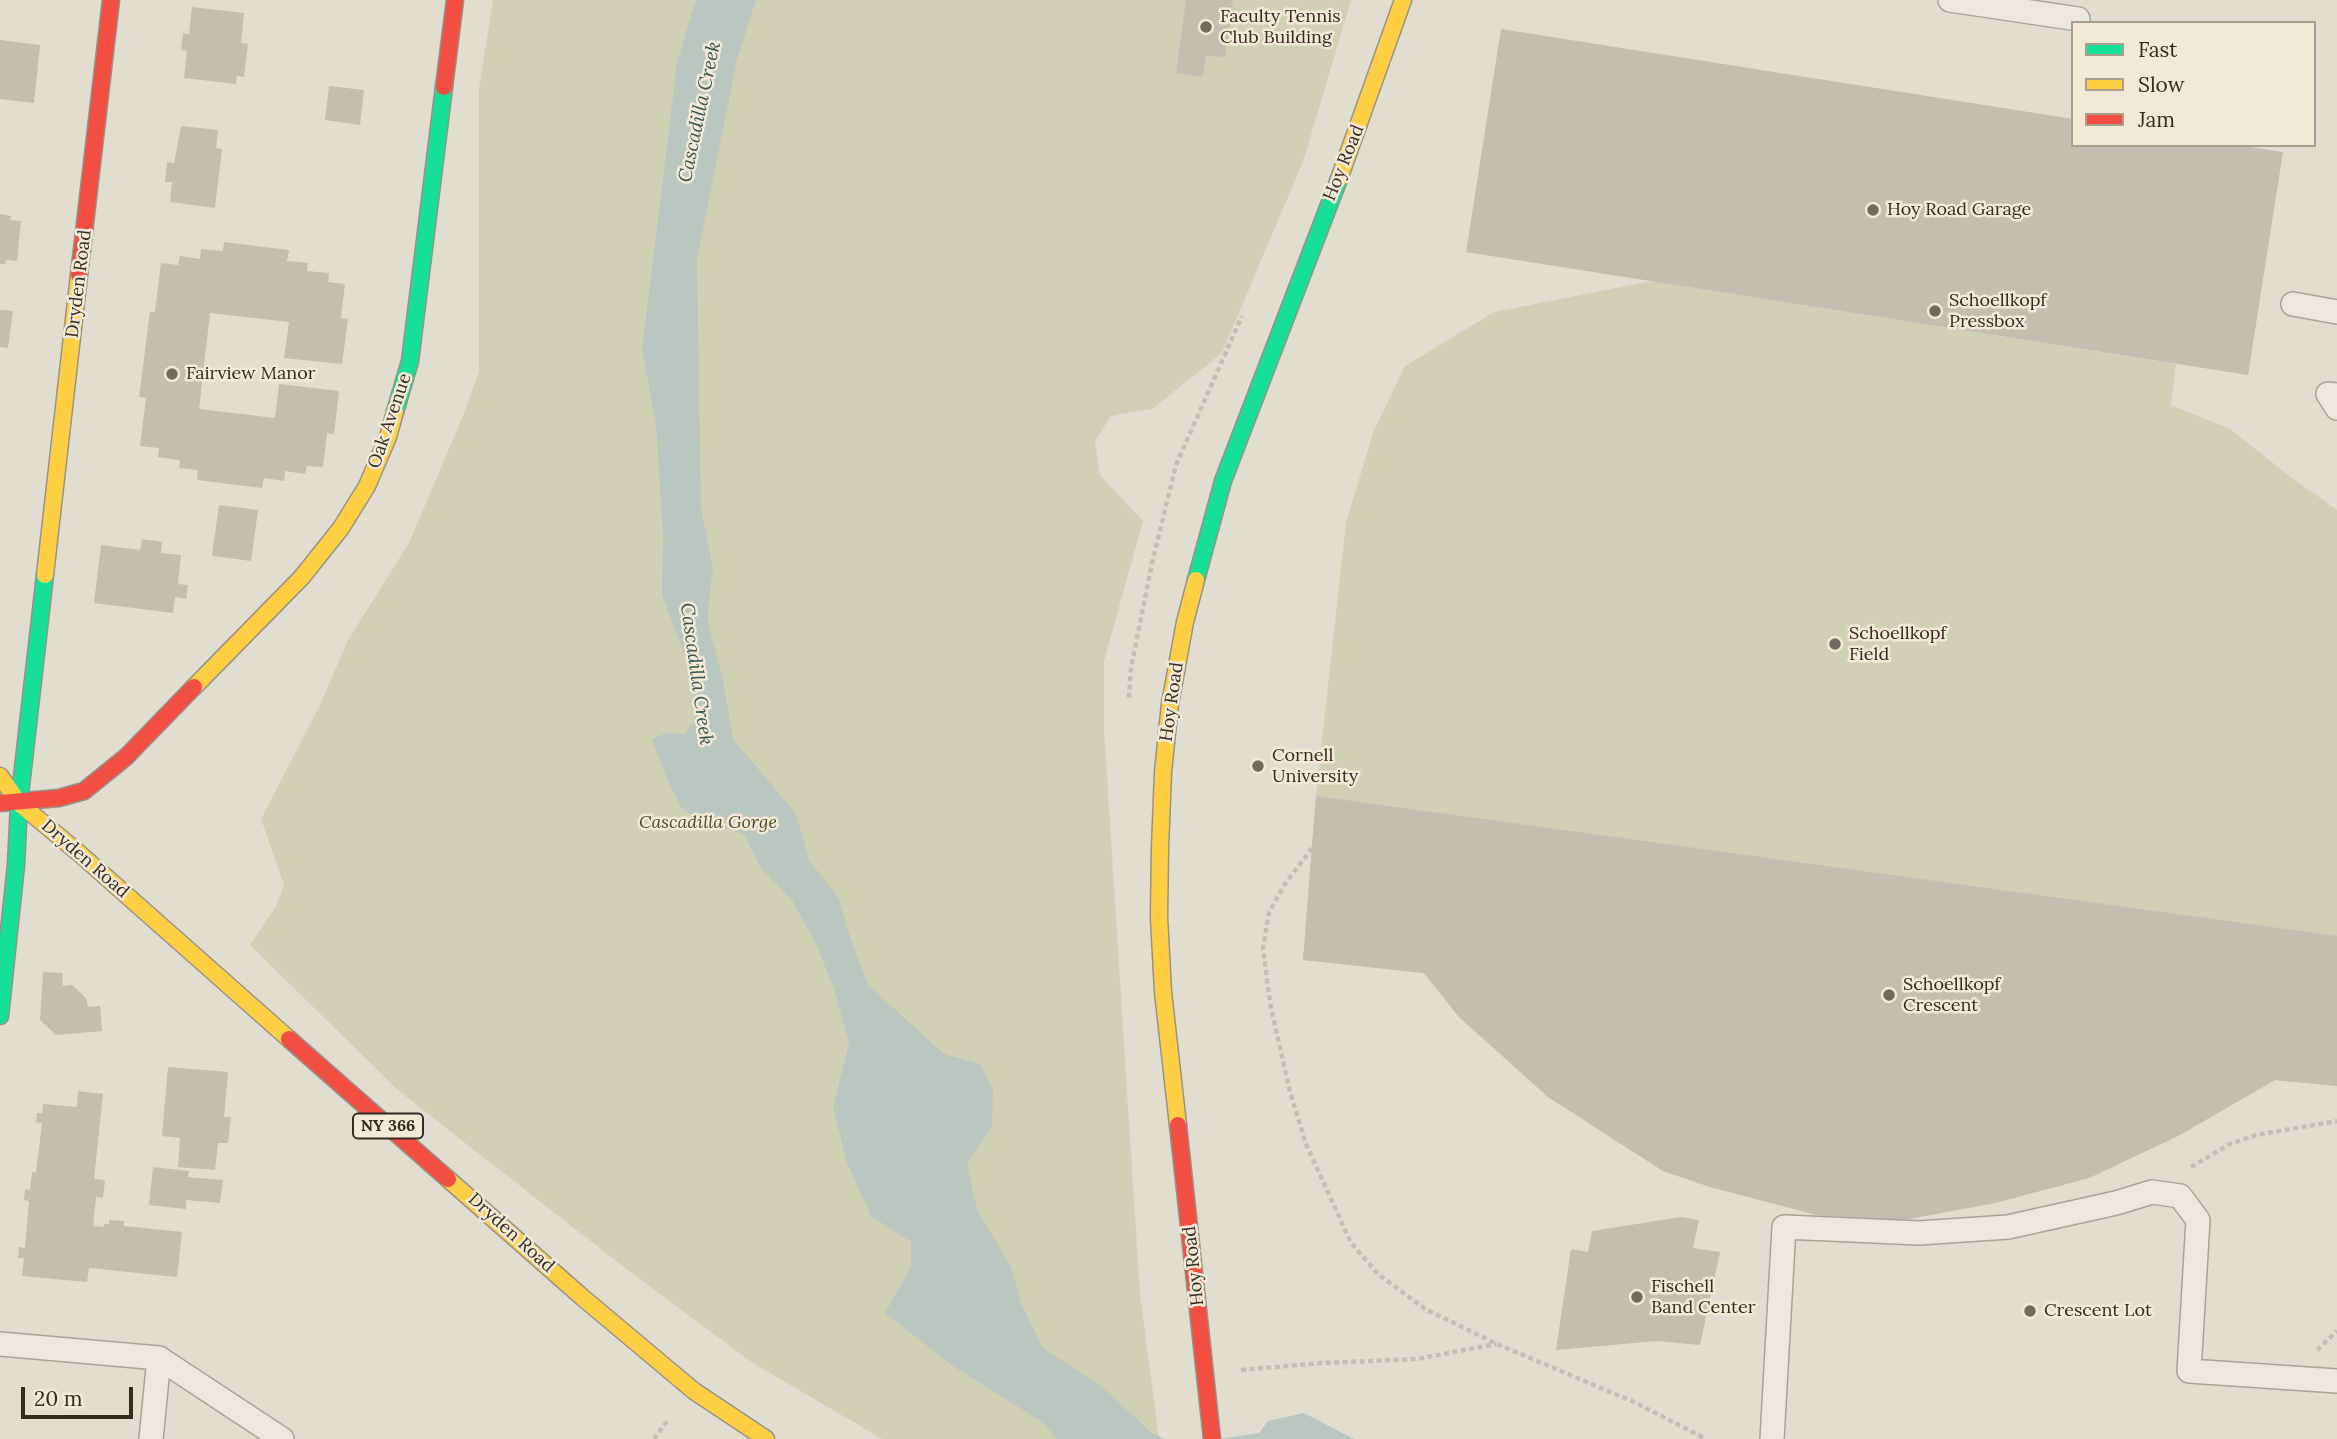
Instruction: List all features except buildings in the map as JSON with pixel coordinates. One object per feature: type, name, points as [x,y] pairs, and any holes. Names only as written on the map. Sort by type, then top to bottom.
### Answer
[{"type":"street","name":"Dryden Road","points":[[111,0],[19,803],[739,1433],[766,1439]]},
{"type":"street","name":"Oak Avenue","points":[[0,803],[59,798],[84,791],[126,757],[302,577],[341,528],[367,486],[388,437],[410,361],[455,0]]},
{"type":"street","name":"Hoy Road","points":[[1212,1439],[1163,992],[1159,917],[1163,772],[1170,704],[1185,622],[1223,481],[1352,145],[1403,0]]},
{"type":"street","name":"NY 366","points":[[0,776],[19,803]]},
{"type":"street","points":[[0,1016],[16,865],[19,803]]},
{"type":"lane","points":[[1950,0],[2078,19]]},
{"type":"lane","points":[[2293,304],[2337,312]]},
{"type":"lane","points":[[2337,395],[2328,394],[2337,408]]},
{"type":"lane","points":[[1772,1439],[1784,1227],[1919,1234],[2008,1227],[2116,1203],[2152,1192],[2180,1196],[2198,1220],[2189,1371],[2337,1381]]},
{"type":"lane","points":[[0,1344],[159,1358],[282,1439]]},
{"type":"lane","points":[[150,1439],[159,1358]]},
{"type":"path","points":[[1312,848],[1285,884],[1269,912],[1263,948],[1279,1046],[1306,1144],[1351,1243],[1379,1276],[1425,1309],[1497,1344],[1634,1402],[1706,1439]]},
{"type":"path","points":[[2152,1192],[2230,1144],[2256,1135],[2337,1121]]},
{"type":"path","points":[[1234,1370],[1417,1359],[1497,1344]]},
{"type":"path","points":[[654,1439],[659,1432]]},
{"type":"green space","name":"Cascadilla Gorge","points":[[493,0],[1351,0],[1304,159],[1222,353],[1152,409],[1111,416],[1095,441],[1100,475],[1143,521],[1104,661],[1104,729],[1140,1294],[1159,1439],[882,1439],[753,1363],[630,1272],[400,1092],[250,945],[276,906],[284,885],[261,819],[319,707],[348,640],[409,543],[479,372],[479,88]]},
{"type":"green space","name":"Schoellkopf Field","points":[[1651,281],[2176,364],[2171,405],[2230,429],[2337,510],[2337,1086],[2275,1080],[2178,1136],[2089,1178],[1995,1203],[1903,1220],[1817,1215],[1710,1187],[1663,1171],[1548,1097],[1459,1017],[1424,973],[1303,960],[1316,796],[1346,522],[1374,430],[1405,366],[1494,312]]},
{"type":"water","name":"Cascadilla Creek","points":[[696,0],[756,0],[737,60],[697,259],[701,508],[713,568],[707,618],[723,681],[733,739],[796,814],[809,860],[839,899],[868,985],[944,1054],[980,1064],[993,1089],[992,1127],[967,1163],[977,1210],[1011,1267],[1022,1306],[1043,1348],[1100,1385],[1152,1433],[1165,1439],[1057,1439],[1042,1422],[953,1366],[885,1313],[911,1267],[911,1242],[871,1216],[847,1163],[833,1107],[849,1043],[833,986],[816,944],[792,900],[761,868],[744,834],[697,820],[681,807],[652,739],[667,733],[685,734],[695,721],[692,674],[662,595],[663,534],[656,424],[642,350],[677,63]]},
{"type":"water","points":[[1304,1413],[1354,1439],[1219,1439],[1259,1433],[1268,1421]]},
{"type":"traffic: fast","points":[[395,412],[410,361],[444,87]]},
{"type":"traffic: fast","points":[[1196,580],[1223,481],[1339,179]]},
{"type":"traffic: fast","points":[[0,1016],[16,865],[19,803],[45,575]]},
{"type":"traffic: slow","points":[[1339,179],[1403,0]]},
{"type":"traffic: slow","points":[[45,575],[79,275]]},
{"type":"traffic: slow","points":[[194,687],[302,577],[341,528],[367,486],[388,437],[395,412]]},
{"type":"traffic: slow","points":[[1178,1125],[1163,992],[1159,917],[1160,848],[1163,772],[1170,704],[1185,622],[1196,580]]},
{"type":"traffic: slow","points":[[0,776],[19,803],[289,1039]]},
{"type":"traffic: slow","points":[[448,1179],[694,1391],[766,1439]]},
{"type":"traffic: jam","points":[[79,275],[111,0]]},
{"type":"traffic: jam","points":[[444,87],[455,0]]},
{"type":"traffic: jam","points":[[0,803],[59,798],[84,791],[126,757],[194,687]]},
{"type":"traffic: jam","points":[[289,1039],[448,1179]]},
{"type":"traffic: jam","points":[[1178,1125],[1212,1439]]},
{"type":"place","name":"Faculty Tennis Club Building","points":[[1206,27]]},
{"type":"place","name":"Hoy Road Garage","points":[[1873,210]]},
{"type":"place","name":"Schoellkopf Pressbox","points":[[1935,311]]},
{"type":"place","name":"Fairview Manor","points":[[172,374]]},
{"type":"place","name":"Schoellkopf Field","points":[[1835,644]]},
{"type":"place","name":"Cornell University","points":[[1258,766]]},
{"type":"place","name":"Schoellkopf Crescent","points":[[1889,995]]},
{"type":"place","name":"Fischell Band Center","points":[[1637,1297]]},
{"type":"place","name":"Crescent Lot","points":[[2030,1311]]}]
